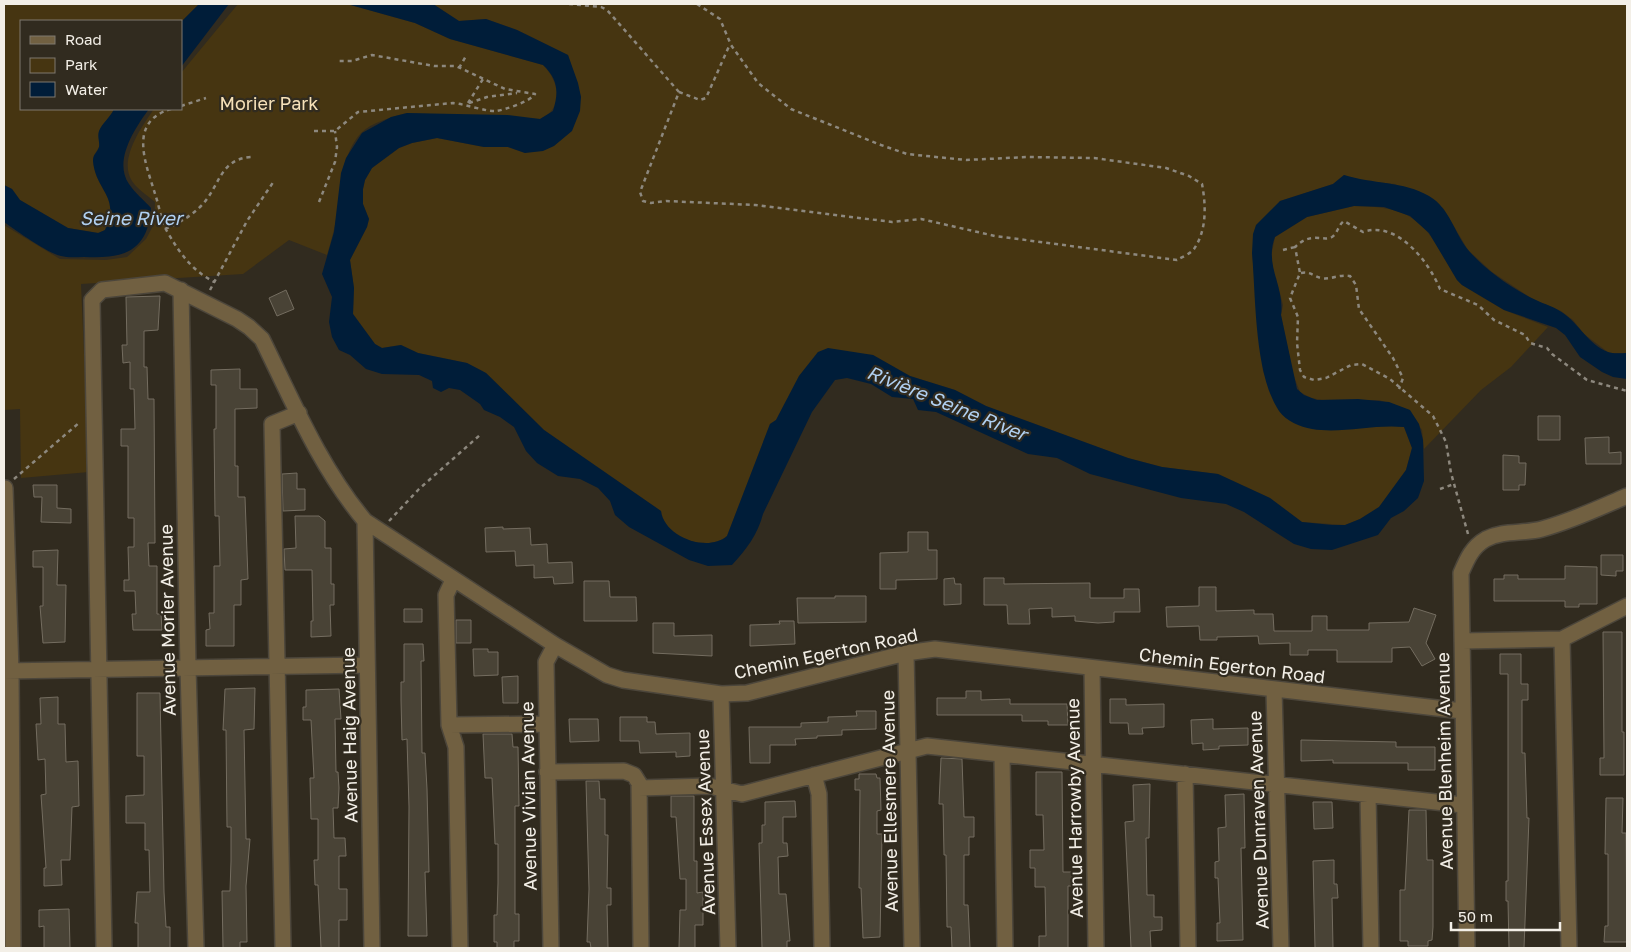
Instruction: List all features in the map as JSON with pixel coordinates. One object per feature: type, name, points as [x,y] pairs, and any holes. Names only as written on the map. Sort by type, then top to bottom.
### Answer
[{"type":"street","name":"Chemin Egerton Road","points":[[104,948],[92,300],[102,290],[165,282],[249,327],[262,339],[324,464],[344,496],[365,521],[555,645],[607,674],[623,680],[721,694],[747,694],[906,653],[935,649],[1462,711]]},
{"type":"street","name":"Avenue Morier Avenue","points":[[181,290],[188,668],[196,948]]},
{"type":"street","points":[[283,948],[272,424],[299,414]]},
{"type":"street","points":[[5,488],[13,948]]},
{"type":"street","points":[[1471,552],[1485,540],[1501,534],[1540,530],[1585,515],[1627,496]]},
{"type":"street","name":"Avenue Haig Avenue","points":[[365,521],[372,948]]},
{"type":"street","name":"Avenue Blenheim Avenue","points":[[1467,948],[1463,805],[1461,573],[1471,552]]},
{"type":"street","points":[[453,580],[446,595],[449,725],[456,747],[460,948]]},
{"type":"street","points":[[1462,641],[1562,639],[1627,606]]},
{"type":"street","points":[[1562,639],[1569,948]]},
{"type":"street","name":"Avenue Vivian Avenue","points":[[551,948],[546,662],[555,645]]},
{"type":"street","name":"Avenue Ellesmere Avenue","points":[[906,653],[912,948]]},
{"type":"street","points":[[7,671],[368,665]]},
{"type":"street","name":"Avenue Harrowby Avenue","points":[[1092,668],[1096,948]]},
{"type":"street","name":"Avenue Dunraven Avenue","points":[[1274,690],[1281,948]]},
{"type":"street","name":"Avenue Essex Avenue","points":[[721,694],[728,948]]},
{"type":"street","points":[[449,725],[546,724]]},
{"type":"street","points":[[639,788],[710,786],[742,794],[927,746],[1463,805]]},
{"type":"street","points":[[1002,754],[1005,948]]},
{"type":"street","points":[[547,772],[624,771],[634,775],[639,788],[641,948]]},
{"type":"street","points":[[1185,774],[1188,948]]},
{"type":"street","points":[[814,775],[819,794],[822,948]]},
{"type":"street","points":[[1368,795],[1371,948]]},
{"type":"path","points":[[569,4],[601,7],[607,10],[679,92],[700,100],[706,98],[731,43]]},
{"type":"path","points":[[679,92],[640,192],[643,201],[651,203],[666,201],[755,205],[892,222],[921,219],[995,236],[1177,260],[1193,250],[1203,226],[1206,205],[1202,184],[1190,176],[1166,168],[1094,158],[1027,157],[966,160],[906,154],[791,109],[758,83],[745,67],[720,19],[697,4]]},
{"type":"path","points":[[704,7],[708,4]]},
{"type":"path","points":[[337,61],[352,61],[372,55],[459,68],[505,89],[536,94],[528,101],[495,111],[467,104]]},
{"type":"path","points":[[459,68],[466,56]]},
{"type":"path","points":[[467,104],[483,79]]},
{"type":"path","points":[[314,131],[335,131],[358,112],[467,104],[487,97],[521,92]]},
{"type":"path","points":[[182,106],[206,98]]},
{"type":"path","points":[[168,110],[156,115],[148,123],[143,148],[144,159],[165,229],[196,271],[214,282]]},
{"type":"path","points":[[319,202],[335,162],[337,147],[335,131]]},
{"type":"path","points":[[165,229],[179,223],[203,205],[227,165],[242,157],[251,157]]},
{"type":"path","points":[[204,302],[247,221],[274,181]]},
{"type":"path","points":[[1284,250],[1295,247],[1309,238],[1318,236],[1327,239],[1334,236],[1344,221],[1364,232],[1372,228],[1401,239],[1415,249],[1429,266],[1440,289],[1478,305],[1494,320],[1525,334],[1530,343],[1548,348],[1552,354],[1587,380],[1627,390]]},
{"type":"path","points":[[1295,247],[1300,273],[1290,298],[1298,317],[1297,343],[1300,370],[1304,377],[1314,380],[1326,378],[1351,364],[1362,364],[1390,379],[1399,389],[1433,416],[1446,442],[1454,484],[1468,532],[1471,552]]},
{"type":"path","points":[[1300,273],[1311,273],[1319,278],[1340,274],[1350,276],[1356,285],[1358,309],[1393,358],[1403,378],[1399,389]]},
{"type":"path","points":[[5,488],[94,410]]},
{"type":"path","points":[[380,531],[419,489],[480,435]]},
{"type":"path","points":[[1440,489],[1454,484]]},
{"type":"green space","points":[[4,4],[199,4],[182,21],[20,20],[20,110],[113,110],[100,131],[99,147],[93,159],[98,180],[109,201],[109,219],[105,230],[99,233],[68,228],[20,200],[12,189],[4,185]]},
{"type":"green space","name":"Morier Park","points":[[238,4],[347,4],[415,23],[450,39],[543,65],[553,79],[557,94],[553,108],[540,119],[407,113],[383,120],[366,129],[354,142],[346,161],[335,224],[327,255],[289,240],[243,274],[81,284],[89,472],[21,478],[20,409],[4,410],[4,225],[60,259],[106,260],[127,257],[146,239],[154,224],[155,202],[132,181],[128,173],[130,153],[138,134],[153,110],[182,110],[182,72]]},
{"type":"green space","points":[[433,4],[1627,4],[1627,353],[1609,353],[1584,334],[1573,320],[1561,311],[1534,300],[1492,272],[1468,250],[1443,208],[1395,184],[1363,181],[1344,175],[1333,184],[1280,201],[1252,253],[1263,371],[1280,412],[1323,430],[1385,425],[1404,427],[1412,448],[1406,470],[1379,507],[1360,519],[1345,525],[1302,522],[1270,498],[1218,474],[1162,467],[1128,458],[986,406],[955,390],[910,376],[873,355],[818,352],[799,376],[776,420],[770,424],[727,536],[719,541],[709,543],[688,540],[670,528],[664,520],[661,511],[544,430],[486,373],[467,363],[418,353],[401,345],[382,348],[375,344],[353,314],[354,288],[350,260],[367,227],[369,219],[363,204],[363,189],[365,180],[372,168],[399,148],[412,143],[437,138],[484,147],[508,147],[525,153],[581,97],[568,55],[517,30],[486,19],[459,21]]},
{"type":"green space","points":[[1354,206],[1395,210],[1409,216],[1429,234],[1462,285],[1504,310],[1548,327],[1511,367],[1481,390],[1424,449],[1422,430],[1409,410],[1379,400],[1322,400],[1311,398],[1300,392],[1293,374],[1281,315],[1283,305],[1276,278],[1273,274],[1271,257],[1275,237],[1307,217]]},
{"type":"water","points":[[199,4],[229,4],[182,66],[182,21]]},
{"type":"water","name":"Rivière Seine River","points":[[347,4],[433,4],[459,21],[486,19],[517,30],[568,55],[581,97],[580,111],[572,131],[554,146],[543,151],[525,153],[508,147],[484,147],[437,138],[412,143],[399,148],[372,168],[365,180],[363,189],[363,204],[369,219],[367,227],[350,260],[354,288],[353,314],[375,344],[382,348],[401,345],[418,353],[467,363],[486,373],[544,430],[661,511],[664,520],[670,528],[688,540],[709,543],[719,541],[727,536],[770,424],[776,420],[799,376],[818,352],[828,348],[873,355],[910,376],[955,390],[986,406],[1128,458],[1162,467],[1218,474],[1270,498],[1302,522],[1345,525],[1360,519],[1379,507],[1406,470],[1412,448],[1404,427],[1323,430],[1298,425],[1282,415],[1271,395],[1261,356],[1252,253],[1253,234],[1256,225],[1280,201],[1333,184],[1344,175],[1399,185],[1419,191],[1436,201],[1447,214],[1469,251],[1491,272],[1509,285],[1563,313],[1601,349],[1610,353],[1627,353],[1627,379],[1613,377],[1602,372],[1580,357],[1565,335],[1556,328],[1504,310],[1462,285],[1457,280],[1429,233],[1410,216],[1384,207],[1354,206],[1307,217],[1275,237],[1272,257],[1280,295],[1281,315],[1297,389],[1304,395],[1317,400],[1358,399],[1389,402],[1410,410],[1419,424],[1423,440],[1424,481],[1418,498],[1404,511],[1391,518],[1378,535],[1332,550],[1311,549],[1294,544],[1244,512],[1226,504],[1181,498],[1090,474],[1057,458],[1028,454],[936,412],[918,410],[913,399],[892,397],[871,384],[847,378],[835,380],[812,412],[763,514],[755,535],[747,548],[732,565],[708,566],[689,560],[629,527],[615,515],[610,501],[598,488],[580,479],[558,476],[537,463],[526,451],[514,427],[500,417],[484,410],[480,404],[460,390],[449,388],[441,392],[433,388],[432,381],[419,375],[382,374],[366,369],[350,355],[339,350],[332,337],[329,322],[332,297],[322,274],[334,232],[341,173],[346,158],[362,133],[391,117],[407,113],[507,115],[540,119],[553,111],[556,98],[556,86],[552,75],[543,65],[450,39],[415,23]]},
{"type":"water","name":"Seine River","points":[[113,110],[148,110],[132,135],[123,165],[129,184],[151,208],[149,223],[139,243],[131,250],[122,254],[98,257],[64,257],[40,246],[4,222],[4,185],[12,189],[20,200],[68,228],[98,233],[105,230],[109,219],[109,201],[98,180],[93,159],[99,147],[99,131]]},
{"type":"building","points":[[286,290],[294,309],[277,316],[269,298]]},
{"type":"building","points":[[160,296],[158,330],[144,331],[144,367],[147,367],[148,399],[154,399],[155,543],[148,543],[149,566],[157,566],[157,614],[161,614],[162,630],[133,630],[132,614],[136,614],[135,591],[124,591],[124,580],[129,580],[128,547],[134,547],[134,518],[128,518],[128,446],[121,446],[121,429],[135,429],[134,389],[130,389],[130,362],[123,363],[122,345],[127,345],[126,297]]},
{"type":"building","points":[[240,369],[240,389],[257,389],[257,408],[235,409],[235,466],[238,466],[238,497],[245,497],[248,579],[241,580],[241,605],[234,605],[234,646],[206,646],[206,630],[210,629],[209,613],[214,613],[214,566],[220,566],[219,516],[215,516],[214,429],[216,429],[216,385],[211,385],[211,370]]},
{"type":"building","points":[[1538,416],[1560,416],[1560,440],[1538,440]]},
{"type":"building","points":[[1609,437],[1609,453],[1621,452],[1621,464],[1586,464],[1585,438]]},
{"type":"building","points":[[1503,455],[1519,456],[1519,463],[1526,463],[1525,485],[1519,485],[1519,490],[1503,490]]},
{"type":"building","points":[[297,473],[297,489],[305,489],[305,510],[283,511],[282,474]]},
{"type":"building","points":[[33,485],[57,485],[57,508],[71,509],[71,523],[41,522],[42,497],[34,497]]},
{"type":"building","points":[[295,516],[319,516],[325,521],[325,548],[331,548],[331,584],[334,584],[334,605],[330,605],[331,636],[311,637],[311,621],[313,621],[312,570],[285,570],[284,549],[296,548]]},
{"type":"building","points":[[503,527],[503,529],[530,528],[531,545],[547,544],[548,563],[572,562],[573,583],[554,584],[553,577],[534,578],[534,565],[516,566],[515,551],[486,552],[485,528]]},
{"type":"building","points":[[908,532],[928,532],[928,550],[937,550],[937,579],[896,580],[896,589],[880,589],[880,553],[908,552]]},
{"type":"building","points":[[58,550],[57,585],[66,585],[65,642],[43,643],[40,606],[43,606],[43,567],[33,567],[33,551]]},
{"type":"building","points":[[1601,555],[1623,555],[1623,571],[1616,571],[1616,576],[1601,575]]},
{"type":"building","points":[[1565,566],[1597,567],[1597,604],[1579,604],[1579,607],[1565,607],[1565,601],[1494,601],[1494,579],[1504,579],[1504,575],[1518,575],[1518,579],[1565,579]]},
{"type":"building","points":[[954,578],[955,584],[961,584],[961,604],[944,605],[944,579]]},
{"type":"building","points":[[984,578],[1004,578],[1004,584],[1090,583],[1090,598],[1124,598],[1124,589],[1139,589],[1140,612],[1114,612],[1114,622],[1098,623],[1075,621],[1075,616],[1052,617],[1052,608],[1029,609],[1030,624],[1008,624],[1007,605],[984,605]]},
{"type":"building","points":[[584,581],[609,581],[610,597],[636,597],[637,621],[584,621]]},
{"type":"building","points":[[1199,587],[1216,587],[1216,611],[1254,610],[1254,614],[1273,614],[1274,631],[1312,631],[1312,616],[1327,616],[1327,630],[1369,630],[1369,623],[1409,622],[1414,608],[1436,615],[1426,643],[1435,659],[1422,666],[1410,647],[1392,648],[1392,662],[1337,662],[1337,650],[1308,650],[1308,655],[1290,655],[1290,643],[1259,644],[1258,636],[1217,637],[1217,640],[1200,640],[1199,626],[1167,627],[1166,607],[1199,606]]},
{"type":"building","points":[[835,596],[866,596],[866,622],[798,623],[797,598],[835,598]]},
{"type":"building","points":[[404,609],[422,609],[422,622],[404,622]]},
{"type":"building","points":[[456,620],[471,620],[471,643],[456,643]]},
{"type":"building","points":[[779,621],[794,621],[795,644],[750,646],[750,625],[780,624]]},
{"type":"building","points":[[653,623],[674,623],[674,636],[712,635],[712,656],[653,653]]},
{"type":"building","points":[[1603,632],[1622,632],[1624,775],[1600,775],[1600,758],[1604,758]]},
{"type":"building","points":[[404,644],[423,644],[424,661],[421,661],[422,753],[425,753],[429,872],[425,872],[427,936],[408,936],[409,807],[407,739],[402,740],[401,700],[401,682],[404,682]]},
{"type":"building","points":[[473,649],[488,649],[488,652],[498,652],[498,675],[474,676]]},
{"type":"building","points":[[1500,654],[1521,654],[1521,684],[1528,684],[1528,700],[1522,700],[1522,753],[1525,753],[1527,818],[1529,818],[1524,948],[1509,948],[1508,901],[1506,901],[1506,881],[1508,881],[1508,674],[1500,674]]},
{"type":"building","points":[[518,676],[518,703],[503,703],[502,677]]},
{"type":"building","points":[[255,688],[254,729],[244,730],[246,839],[250,839],[246,886],[247,942],[240,942],[240,948],[223,948],[222,891],[230,891],[231,861],[231,827],[227,827],[226,730],[223,730],[225,689]]},
{"type":"building","points":[[339,689],[341,719],[335,719],[336,772],[338,772],[339,788],[338,808],[333,808],[334,838],[345,838],[346,856],[339,856],[339,889],[347,889],[347,920],[339,920],[339,948],[321,948],[318,885],[315,885],[314,860],[318,860],[318,819],[311,819],[310,778],[314,778],[311,720],[303,720],[303,707],[306,707],[306,690]]},
{"type":"building","points":[[966,691],[981,691],[981,700],[1010,699],[1010,704],[1067,704],[1068,725],[1048,725],[1048,721],[1022,721],[1022,715],[937,715],[937,698],[966,698]]},
{"type":"building","points":[[137,693],[160,693],[164,892],[166,927],[170,927],[170,948],[138,948],[138,923],[135,923],[137,892],[150,892],[149,850],[145,850],[145,823],[126,823],[126,796],[144,795],[144,756],[137,756]]},
{"type":"building","points":[[58,697],[58,724],[65,724],[66,762],[78,761],[79,806],[72,807],[70,860],[61,860],[62,885],[44,886],[44,868],[46,868],[41,795],[46,794],[45,759],[38,760],[36,724],[41,724],[40,698]]},
{"type":"building","points":[[1110,699],[1126,699],[1126,705],[1164,704],[1164,727],[1142,728],[1143,734],[1129,734],[1128,723],[1110,723]]},
{"type":"building","points":[[856,711],[876,711],[876,729],[842,730],[842,735],[795,739],[796,745],[770,745],[770,763],[750,763],[749,727],[801,727],[801,723],[828,722],[828,717],[857,716]]},
{"type":"building","points":[[620,717],[647,717],[647,722],[655,722],[656,734],[690,733],[690,756],[676,757],[676,752],[640,753],[639,741],[620,741]]},
{"type":"building","points":[[569,719],[598,719],[599,741],[570,742]]},
{"type":"building","points":[[1213,719],[1213,729],[1248,728],[1248,745],[1219,746],[1219,749],[1203,750],[1203,743],[1192,744],[1191,720]]},
{"type":"building","points":[[483,734],[512,734],[513,747],[518,747],[519,806],[515,806],[515,914],[519,914],[519,941],[514,941],[514,948],[497,948],[497,942],[494,942],[494,915],[497,915],[498,844],[495,844],[492,778],[485,778]]},
{"type":"building","points":[[1301,740],[1396,742],[1396,747],[1435,747],[1435,770],[1408,770],[1408,763],[1333,763],[1333,760],[1301,761]]},
{"type":"building","points":[[941,758],[962,759],[964,817],[974,817],[974,837],[969,837],[969,855],[964,855],[964,905],[968,905],[970,948],[952,948],[951,927],[947,927],[943,804],[939,804]]},
{"type":"building","points":[[1036,772],[1062,772],[1063,872],[1073,872],[1073,886],[1068,886],[1068,948],[1039,948],[1039,936],[1046,936],[1045,887],[1035,887],[1035,868],[1030,868],[1030,850],[1044,850],[1043,815],[1036,815]]},
{"type":"building","points":[[859,774],[876,774],[877,778],[880,778],[881,810],[877,811],[877,834],[882,834],[880,937],[863,938],[861,888],[859,888],[860,790],[855,790],[855,779],[859,779]]},
{"type":"building","points":[[586,781],[599,781],[600,799],[605,799],[605,835],[608,835],[607,888],[611,888],[611,905],[607,905],[608,948],[591,948],[590,942],[587,942],[589,889]]},
{"type":"building","points":[[1150,784],[1149,838],[1146,838],[1147,895],[1154,895],[1154,917],[1162,917],[1162,930],[1150,931],[1151,948],[1131,948],[1125,822],[1134,821],[1133,785]]},
{"type":"building","points":[[1244,794],[1245,848],[1241,848],[1243,940],[1217,941],[1217,923],[1220,923],[1218,878],[1215,878],[1215,862],[1219,861],[1218,828],[1226,827],[1225,795]]},
{"type":"building","points":[[671,796],[694,796],[694,861],[697,861],[697,893],[703,892],[703,925],[695,925],[695,948],[679,948],[680,910],[686,910],[686,879],[680,879],[676,817],[671,817]]},
{"type":"building","points":[[1606,798],[1623,798],[1622,833],[1626,833],[1627,942],[1604,942],[1605,926],[1608,926],[1608,854],[1605,854]]},
{"type":"building","points":[[795,801],[796,817],[783,817],[783,843],[787,843],[788,856],[778,857],[779,894],[786,894],[790,941],[787,941],[787,948],[762,948],[759,843],[762,843],[762,825],[765,825],[765,802]]},
{"type":"building","points":[[1313,802],[1332,802],[1333,828],[1314,829]]},
{"type":"building","points":[[1409,810],[1426,810],[1427,860],[1433,860],[1433,927],[1432,940],[1428,941],[1428,946],[1408,946],[1408,941],[1400,941],[1400,890],[1405,890]]},
{"type":"building","points":[[1334,860],[1334,884],[1337,884],[1338,898],[1332,898],[1333,948],[1315,948],[1313,861]]},
{"type":"building","points":[[69,909],[70,948],[44,948],[44,926],[39,927],[39,910]]}]
